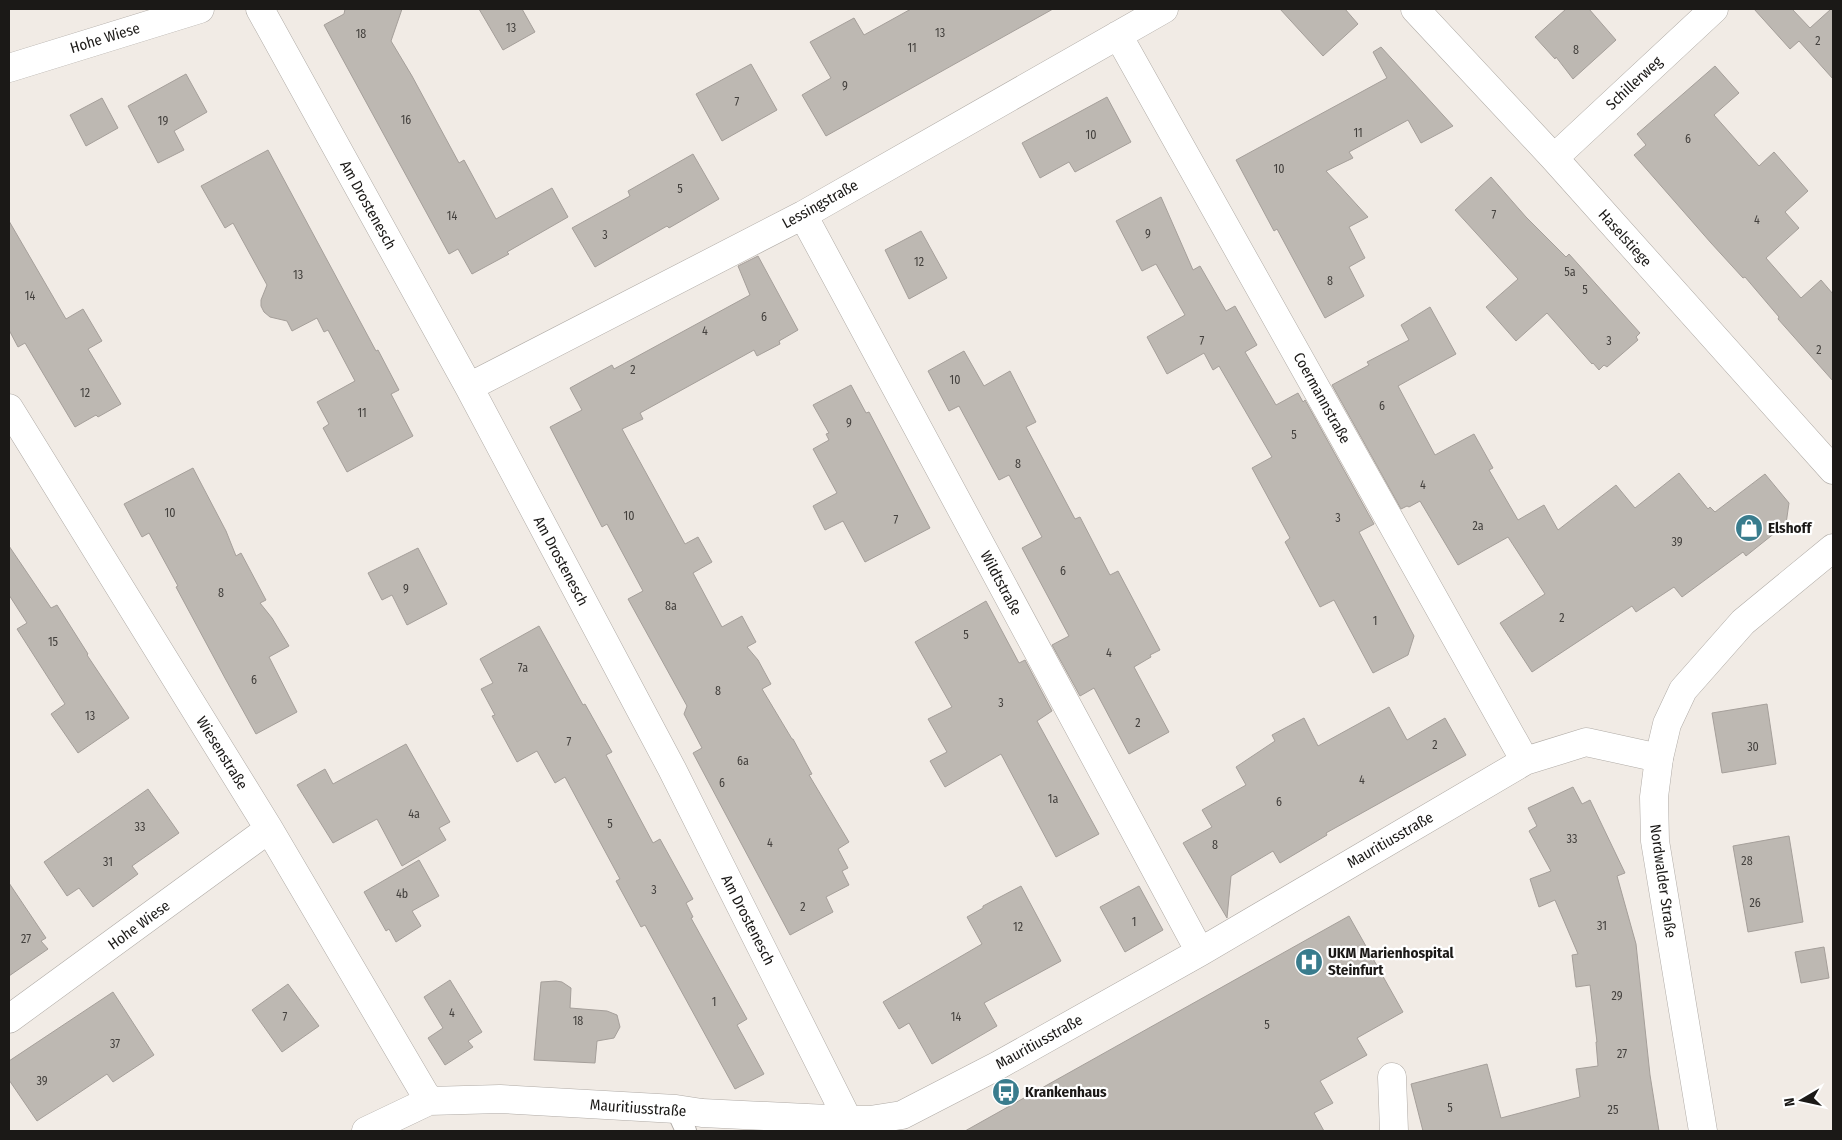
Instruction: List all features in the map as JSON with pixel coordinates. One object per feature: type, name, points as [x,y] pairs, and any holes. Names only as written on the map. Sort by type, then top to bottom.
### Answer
[{"type":"street","name":"Hohe Wiese","points":[[9,68],[200,9]]},
{"type":"street","name":"Am Drostenesch","points":[[260,9],[469,387],[672,769],[848,1120]]},
{"type":"street","name":"Lessingstraße","points":[[469,387],[802,215],[1164,9]]},
{"type":"street","name":"Haselstiege","points":[[1415,9],[1554,158],[1833,470]]},
{"type":"street","name":"Schillerweg","points":[[1554,158],[1714,9]]},
{"type":"street","name":"Coermannstraße","points":[[1118,35],[1525,761]]},
{"type":"street","name":"Wildtstraße","points":[[802,215],[1200,952]]},
{"type":"street","name":"Wiesenstraße","points":[[9,408],[269,829],[429,1101]]},
{"type":"street","name":"Nordwalder Straße","points":[[1703,1131],[1654,841],[1654,798],[1659,758],[1667,724],[1683,690],[1743,622],[1833,548]]},
{"type":"street","name":"Mauritiusstraße","points":[[366,1131],[429,1101],[500,1099],[681,1120],[702,1113],[848,1120],[870,1120],[902,1115],[997,1066],[1200,952],[1525,761],[1586,742],[1659,758]]},
{"type":"street","name":"Hohe Wiese","points":[[9,1020],[269,829]]},
{"type":"street","points":[[1392,1077],[1394,1131]]},
{"type":"building","points":[[345,9],[402,9],[391,41],[459,163],[464,160],[496,219],[552,188],[568,217],[507,252],[509,254],[472,274],[458,249],[449,254],[324,25],[344,14]]},
{"type":"building","points":[[479,9],[522,9],[535,32],[503,50]]},
{"type":"building","points":[[911,9],[1053,9],[826,136],[802,95],[831,78],[810,42],[854,18],[864,35]]},
{"type":"building","points":[[1280,9],[1345,9],[1358,24],[1323,56]]},
{"type":"building","points":[[1566,9],[1589,9],[1616,40],[1573,79],[1556,57],[1555,59],[1535,37]]},
{"type":"building","points":[[1754,9],[1792,9],[1810,28],[1833,9],[1833,79],[1799,41],[1790,49]]},
{"type":"building","points":[[1381,47],[1453,126],[1421,143],[1408,120],[1349,152],[1353,158],[1326,171],[1368,217],[1349,227],[1365,258],[1349,267],[1364,296],[1325,318],[1277,229],[1274,231],[1236,160],[1387,78],[1373,52]]},
{"type":"building","points":[[751,64],[777,110],[722,141],[696,94]]},
{"type":"building","points":[[1715,66],[1739,93],[1714,115],[1759,166],[1774,152],[1808,191],[1785,212],[1799,228],[1766,258],[1801,298],[1821,280],[1833,294],[1833,381],[1778,319],[1779,317],[1745,277],[1743,278],[1711,243],[1634,155],[1646,145],[1637,134]]},
{"type":"building","points":[[186,74],[207,112],[174,131],[184,150],[158,163],[128,106]]},
{"type":"building","points":[[1107,97],[1131,142],[1075,172],[1069,162],[1040,178],[1022,143]]},
{"type":"building","points":[[102,98],[118,128],[86,146],[70,115]]},
{"type":"building","points":[[268,150],[376,351],[378,350],[399,390],[391,394],[413,436],[347,472],[323,428],[329,424],[317,402],[355,381],[328,330],[324,332],[317,318],[292,331],[287,321],[270,317],[264,312],[261,300],[267,285],[233,223],[225,228],[201,186]]},
{"type":"building","points":[[693,154],[719,199],[595,267],[572,228],[630,196],[628,191]]},
{"type":"building","points":[[1491,177],[1526,217],[1566,257],[1569,254],[1640,333],[1636,337],[1638,340],[1607,367],[1604,365],[1599,370],[1592,364],[1547,313],[1516,341],[1486,307],[1518,279],[1455,210]]},
{"type":"building","points":[[1161,197],[1193,270],[1200,266],[1226,311],[1235,306],[1257,345],[1245,352],[1276,405],[1298,393],[1303,402],[1305,400],[1374,524],[1359,532],[1414,636],[1408,655],[1373,673],[1334,600],[1320,607],[1285,542],[1290,538],[1252,468],[1272,457],[1219,366],[1213,370],[1204,353],[1167,374],[1147,337],[1185,315],[1156,264],[1142,271],[1116,221]]},
{"type":"building","points":[[9,221],[66,319],[83,309],[102,341],[88,349],[121,404],[75,427],[25,343],[18,347],[9,330]]},
{"type":"building","points":[[921,231],[947,278],[909,299],[885,250]]},
{"type":"building","points":[[758,256],[798,330],[779,341],[780,344],[757,356],[754,350],[640,413],[643,419],[622,429],[685,544],[698,537],[712,562],[693,573],[722,627],[742,616],[756,642],[747,647],[758,660],[771,684],[762,689],[793,739],[812,774],[809,775],[849,842],[838,849],[848,868],[842,871],[849,885],[826,897],[833,912],[790,935],[693,753],[702,748],[684,714],[687,706],[628,599],[643,591],[607,524],[602,527],[550,427],[582,410],[570,388],[612,365],[614,369],[750,295],[738,266]]},
{"type":"building","points":[[1430,307],[1456,354],[1398,386],[1435,455],[1474,434],[1493,468],[1489,470],[1518,520],[1544,505],[1558,530],[1616,485],[1635,508],[1679,473],[1708,509],[1710,507],[1715,512],[1765,474],[1789,503],[1786,524],[1746,556],[1743,552],[1682,597],[1674,587],[1636,612],[1632,606],[1532,672],[1500,623],[1545,594],[1508,537],[1458,565],[1420,501],[1401,509],[1332,385],[1369,365],[1367,362],[1409,340],[1401,325]]},
{"type":"building","points":[[964,351],[984,386],[1010,371],[1036,422],[1026,427],[1075,519],[1080,517],[1110,575],[1118,571],[1160,650],[1134,667],[1169,732],[1129,754],[1094,688],[1080,696],[1052,645],[1069,636],[1022,548],[1042,537],[1009,475],[999,480],[959,406],[949,411],[928,371]]},
{"type":"building","points":[[851,385],[866,413],[869,412],[930,528],[865,562],[843,521],[825,530],[813,506],[837,493],[813,449],[829,440],[826,434],[829,433],[813,405]]},
{"type":"building","points":[[193,468],[226,531],[236,556],[241,553],[266,600],[260,603],[272,618],[289,646],[269,657],[297,712],[256,734],[176,587],[178,586],[149,533],[142,537],[124,504]]},
{"type":"building","points":[[9,546],[51,608],[57,605],[87,655],[129,718],[78,753],[51,714],[65,704],[17,629],[27,623],[9,595]]},
{"type":"building","points":[[418,548],[447,604],[407,625],[392,595],[382,600],[368,573]]},
{"type":"building","points":[[986,601],[1019,663],[1025,660],[1052,711],[1037,721],[1099,834],[1056,857],[1001,754],[945,787],[930,761],[947,752],[928,719],[952,707],[915,642]]},
{"type":"building","points":[[539,626],[583,705],[585,704],[612,752],[606,755],[653,843],[660,839],[693,899],[686,903],[693,917],[691,918],[747,1019],[737,1025],[764,1074],[735,1089],[645,925],[641,927],[616,881],[620,879],[565,777],[555,783],[537,751],[517,762],[492,716],[495,715],[481,689],[493,683],[480,659]]},
{"type":"building","points":[[1767,704],[1776,764],[1722,773],[1712,713]]},
{"type":"building","points":[[1389,707],[1407,740],[1445,718],[1466,755],[1326,833],[1327,835],[1280,863],[1273,851],[1231,876],[1227,918],[1183,843],[1212,827],[1202,810],[1246,785],[1236,767],[1275,741],[1272,735],[1304,718],[1318,746]]},
{"type":"building","points":[[406,744],[450,822],[439,828],[446,840],[402,866],[377,819],[333,843],[297,785],[325,769],[333,784]]},
{"type":"building","points":[[1573,787],[1582,804],[1590,800],[1625,873],[1617,876],[1636,944],[1650,1075],[1659,1131],[1423,1131],[1411,1084],[1487,1064],[1501,1118],[1580,1097],[1576,1069],[1598,1066],[1590,985],[1576,987],[1572,955],[1578,954],[1555,900],[1539,907],[1530,879],[1551,871],[1529,831],[1537,826],[1528,808]]},
{"type":"building","points":[[148,789],[179,833],[132,866],[138,874],[93,907],[79,888],[67,896],[44,862]]},
{"type":"building","points":[[1789,836],[1803,922],[1748,932],[1733,846]]},
{"type":"building","points":[[419,860],[439,896],[412,911],[421,926],[396,942],[389,929],[386,931],[364,892]]},
{"type":"building","points":[[9,883],[46,938],[41,941],[48,949],[9,976]]},
{"type":"building","points":[[1021,886],[1061,961],[984,1003],[997,1026],[932,1064],[909,1023],[899,1029],[883,1002],[982,944],[967,917],[983,908],[983,906]]},
{"type":"building","points":[[1139,886],[1163,930],[1125,952],[1100,907]]},
{"type":"building","name":"UKM Marienhospital Steinfurt","points":[[1349,916],[1403,1012],[1357,1038],[1367,1055],[1320,1081],[1333,1103],[1314,1113],[1324,1131],[965,1131]]},
{"type":"building","points":[[1824,947],[1829,978],[1801,983],[1795,952]]},
{"type":"building","points":[[450,980],[482,1032],[468,1041],[473,1047],[445,1065],[428,1038],[443,1028],[424,997]]},
{"type":"building","points":[[541,982],[562,982],[571,988],[570,1008],[607,1011],[617,1015],[620,1027],[614,1038],[597,1041],[595,1063],[534,1060]]},
{"type":"building","points":[[288,984],[319,1026],[282,1052],[252,1010]]},
{"type":"building","points":[[113,992],[154,1055],[113,1082],[107,1074],[37,1121],[9,1080],[9,1061]]},
{"type":"place","name":"Elshoff","points":[[1749,528]]},
{"type":"place","name":"UKM Marienhospital Steinfurt","points":[[1309,962]]},
{"type":"place","name":"Krankenhaus","points":[[1006,1092]]}]
